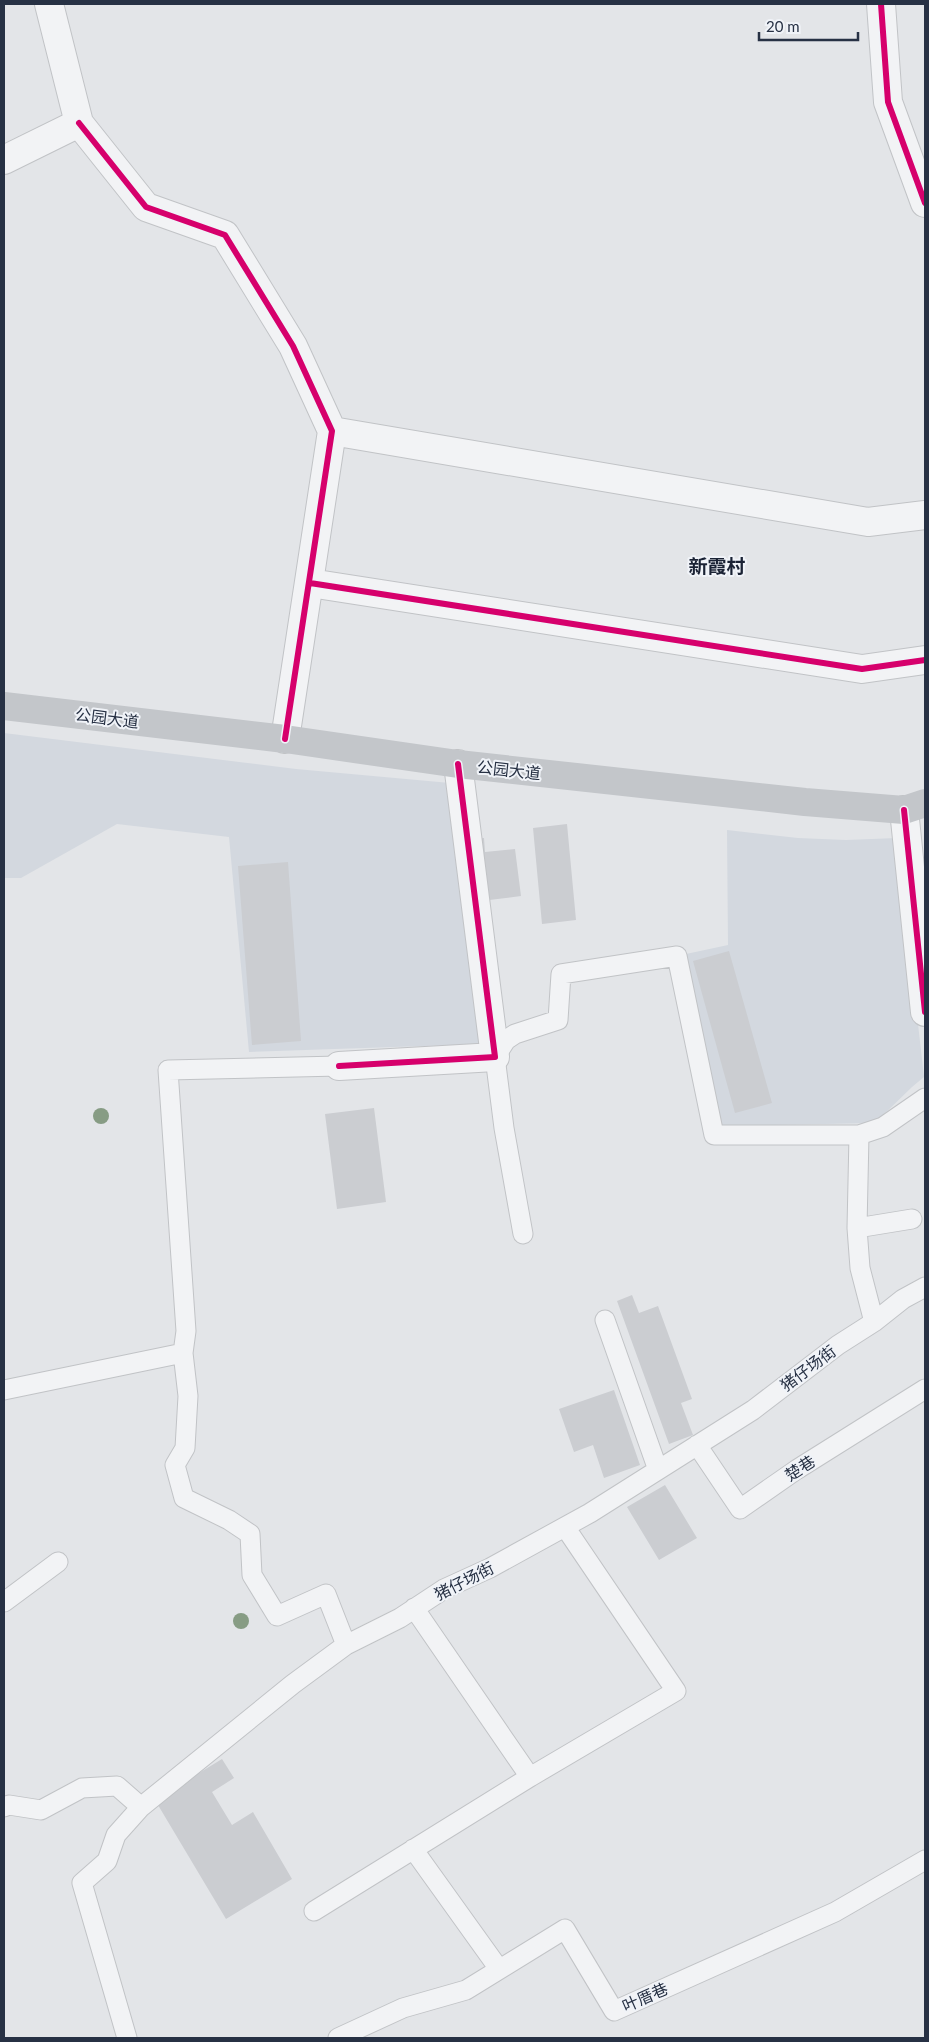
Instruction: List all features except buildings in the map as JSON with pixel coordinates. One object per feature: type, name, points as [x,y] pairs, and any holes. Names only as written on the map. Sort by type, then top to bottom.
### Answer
[{"type":"main road","name":"公园大道","points":[[4,706],[284,739],[458,764],[805,802],[915,807]]},
{"type":"street","points":[[49,4],[79,124],[146,207],[225,235],[293,346],[332,431],[310,583],[284,739]]},
{"type":"street","points":[[881,4],[888,102],[925,203]]},
{"type":"street","points":[[4,160],[79,124]]},
{"type":"street","points":[[332,431],[868,522],[925,515]]},
{"type":"street","points":[[310,583],[862,669],[925,660]]},
{"type":"street","points":[[340,1066],[495,1057],[458,764]]},
{"type":"street","points":[[915,807],[925,1012]]},
{"type":"lane","points":[[523,1234],[504,1128],[495,1057],[506,1040],[515,1034],[558,1020],[561,974],[677,956],[714,1135],[859,1134],[883,1127],[925,1098]]},
{"type":"lane","points":[[340,1066],[168,1070],[186,1331],[183,1353],[188,1396],[186,1448],[175,1465],[184,1498],[229,1520],[250,1534],[252,1575],[277,1616],[326,1594],[346,1645]]},
{"type":"lane","points":[[859,1134],[857,1228],[860,1268],[874,1322]]},
{"type":"lane","points":[[857,1228],[912,1219]]},
{"type":"lane","name":"猪仔场街","points":[[127,2038],[82,1883],[107,1860],[116,1835],[141,1807],[292,1684],[346,1645],[400,1618],[444,1589],[490,1568],[565,1527],[658,1470],[753,1410],[838,1345],[874,1322],[903,1299],[925,1287]]},
{"type":"lane","points":[[605,1320],[658,1470]]},
{"type":"lane","points":[[4,1390],[183,1353]]},
{"type":"lane","name":"楚巷","points":[[697,1445],[740,1509],[796,1470],[925,1389]]},
{"type":"lane","points":[[314,1911],[530,1777],[676,1691],[565,1527]]},
{"type":"lane","points":[[4,1602],[58,1562]]},
{"type":"lane","points":[[414,1608],[530,1777]]},
{"type":"lane","points":[[4,1807],[9,1805],[41,1810],[82,1788],[117,1786],[141,1807]]},
{"type":"lane","points":[[413,1849],[499,1969]]},
{"type":"lane","name":"叶厝巷","points":[[338,2038],[403,2008],[466,1990],[565,1929],[614,2011],[835,1912],[925,1860]]},
{"type":"shaded area","points":[[4,733],[296,769],[450,783],[482,1044],[249,1052],[229,837],[117,824],[21,878],[4,878]]},
{"type":"shaded area","points":[[727,830],[798,838],[846,840],[897,838],[924,1077],[875,1123],[720,1126],[686,954],[728,945]]},
{"type":"cycle path","points":[[881,4],[888,102],[925,203]]},
{"type":"cycle path","points":[[79,123],[146,207],[225,235],[293,346],[332,431],[285,739]]},
{"type":"cycle path","points":[[310,583],[862,669],[925,660]]},
{"type":"cycle path","points":[[339,1066],[495,1057],[458,764]]},
{"type":"cycle path","points":[[904,810],[925,1012]]},
{"type":"district","name":"新霞村","points":[[717,566]]}]
